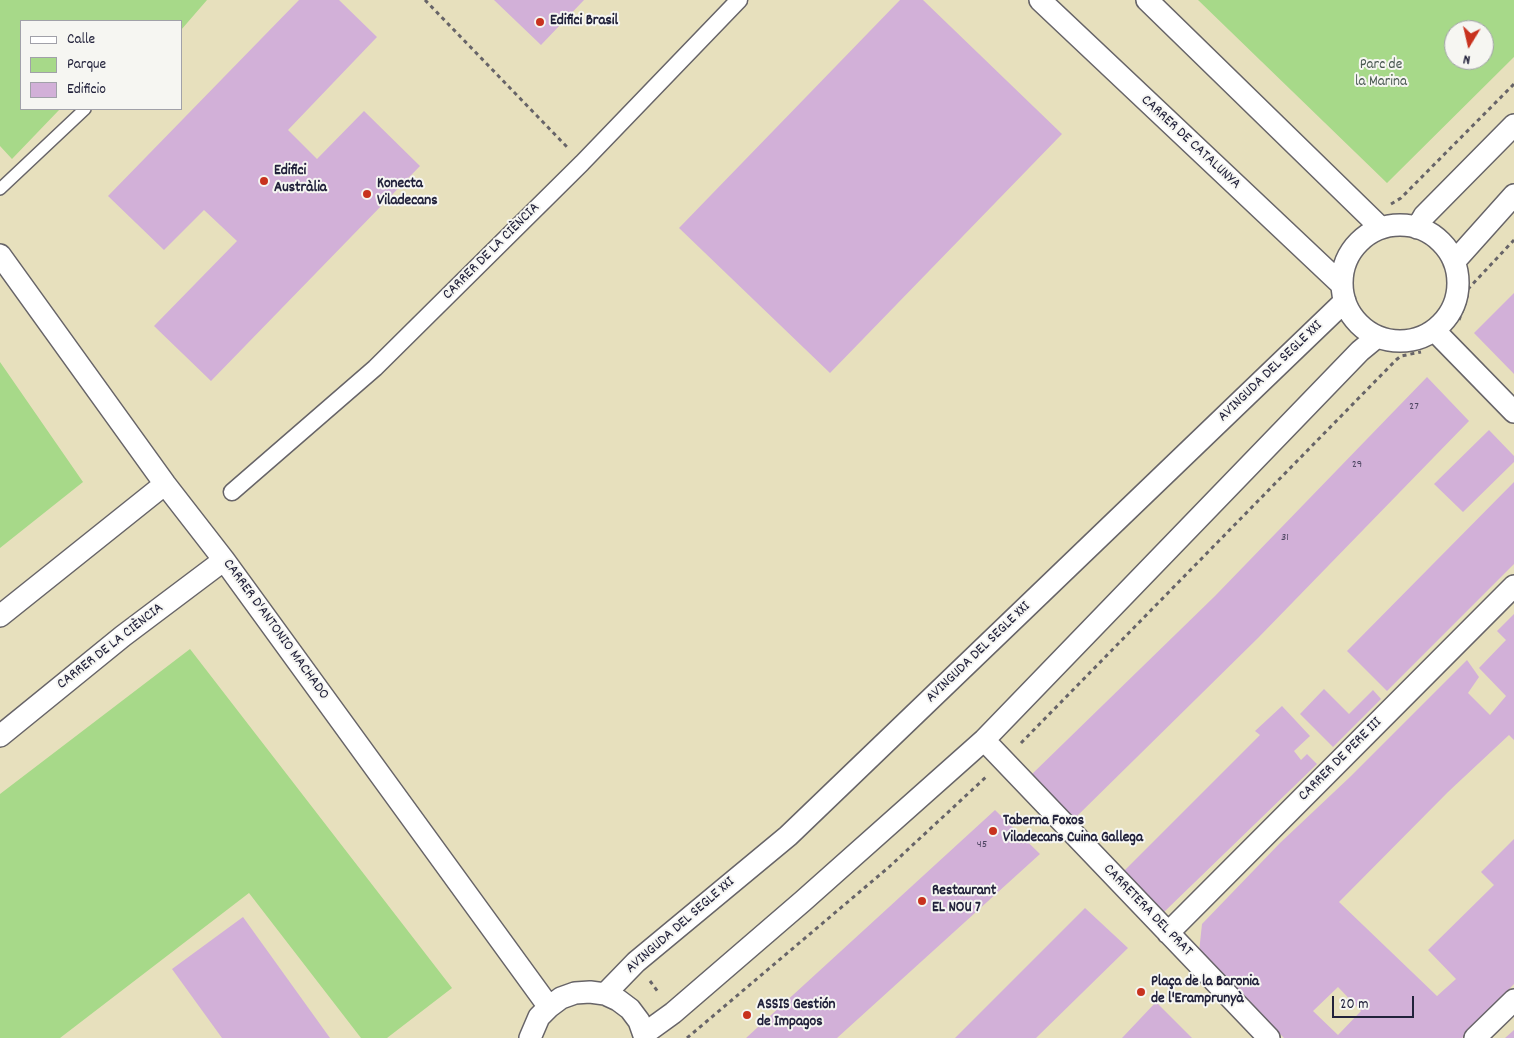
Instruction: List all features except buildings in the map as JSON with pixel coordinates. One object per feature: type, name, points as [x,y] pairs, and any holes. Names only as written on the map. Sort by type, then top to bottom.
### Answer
[{"type":"street","name":"CARRER DE LA CIÈNCIA","points":[[232,492],[375,368],[582,163],[739,0]]},
{"type":"street","name":"CARRER DE CATALUNYA","points":[[1040,0],[1343,293]]},
{"type":"street","points":[[1147,0],[1381,228]]},
{"type":"street","points":[[1417,228],[1424,216],[1514,125]]},
{"type":"street","points":[[1454,262],[1514,195]]},
{"type":"street","points":[[1399,225],[1417,228],[1433,235],[1450,254],[1454,262],[1458,280],[1456,299],[1448,317],[1434,330],[1424,336],[1406,341],[1377,337],[1361,326],[1354,318],[1343,293],[1345,264],[1352,250],[1363,238],[1381,228],[1399,225]]},
{"type":"street","name":"CARRER D'ANTONIO MACHADO","points":[[0,255],[165,484],[224,560],[549,1006]]},
{"type":"street","name":"AVINGUDA DEL SEGLE XXI","points":[[605,994],[636,962],[788,836],[1343,293]]},
{"type":"street","points":[[1434,330],[1514,412]]},
{"type":"street","points":[[530,1038],[539,1017],[549,1006],[561,998],[575,993],[605,994],[618,1000],[630,1009],[639,1021],[644,1036],[673,1013],[803,901],[984,740],[1360,351],[1377,337]]},
{"type":"street","points":[[0,616],[165,484]]},
{"type":"street","name":"CARRER DE LA CIÈNCIA","points":[[0,736],[123,636],[224,560]]},
{"type":"street","name":"CARRER DE PERE III","points":[[1168,934],[1514,586]]},
{"type":"street","name":"CARRETERA DEL PRAT","points":[[984,740],[1269,1038]]},
{"type":"street","points":[[1475,1038],[1514,1000]]},
{"type":"lane","points":[[0,189],[84,110]]},
{"type":"path","points":[[425,0],[582,163]]},
{"type":"path","points":[[1445,154],[1514,84]]},
{"type":"path","points":[[636,962],[673,1013]]},
{"type":"green space","points":[[0,0],[207,0],[182,29],[182,20],[20,20],[20,110],[59,110],[12,159],[0,146]]},
{"type":"green space","name":"Parc de la Marina","points":[[1198,0],[1514,0],[1514,57],[1387,183]]},
{"type":"green space","points":[[0,362],[83,482],[0,548]]},
{"type":"green space","points":[[190,649],[452,988],[387,1038],[361,1038],[249,893],[60,1038],[0,1038],[0,794]]},
{"type":"place","name":"Edifici Brasil","points":[[540,22]]},
{"type":"place","name":"Edifici Austràlia","points":[[264,181]]},
{"type":"place","name":"Konecta Viladecans","points":[[367,194]]},
{"type":"place","name":"Taberna Foxos Viladecans Cuina Gallega","points":[[993,831]]},
{"type":"place","name":"Restaurant EL NOU 7","points":[[922,901]]},
{"type":"place","name":"Plaça de la Baronia de l'Eramprunyà","points":[[1141,992]]},
{"type":"place","name":"ASSIS Gestión de Impagos","points":[[747,1015]]}]
